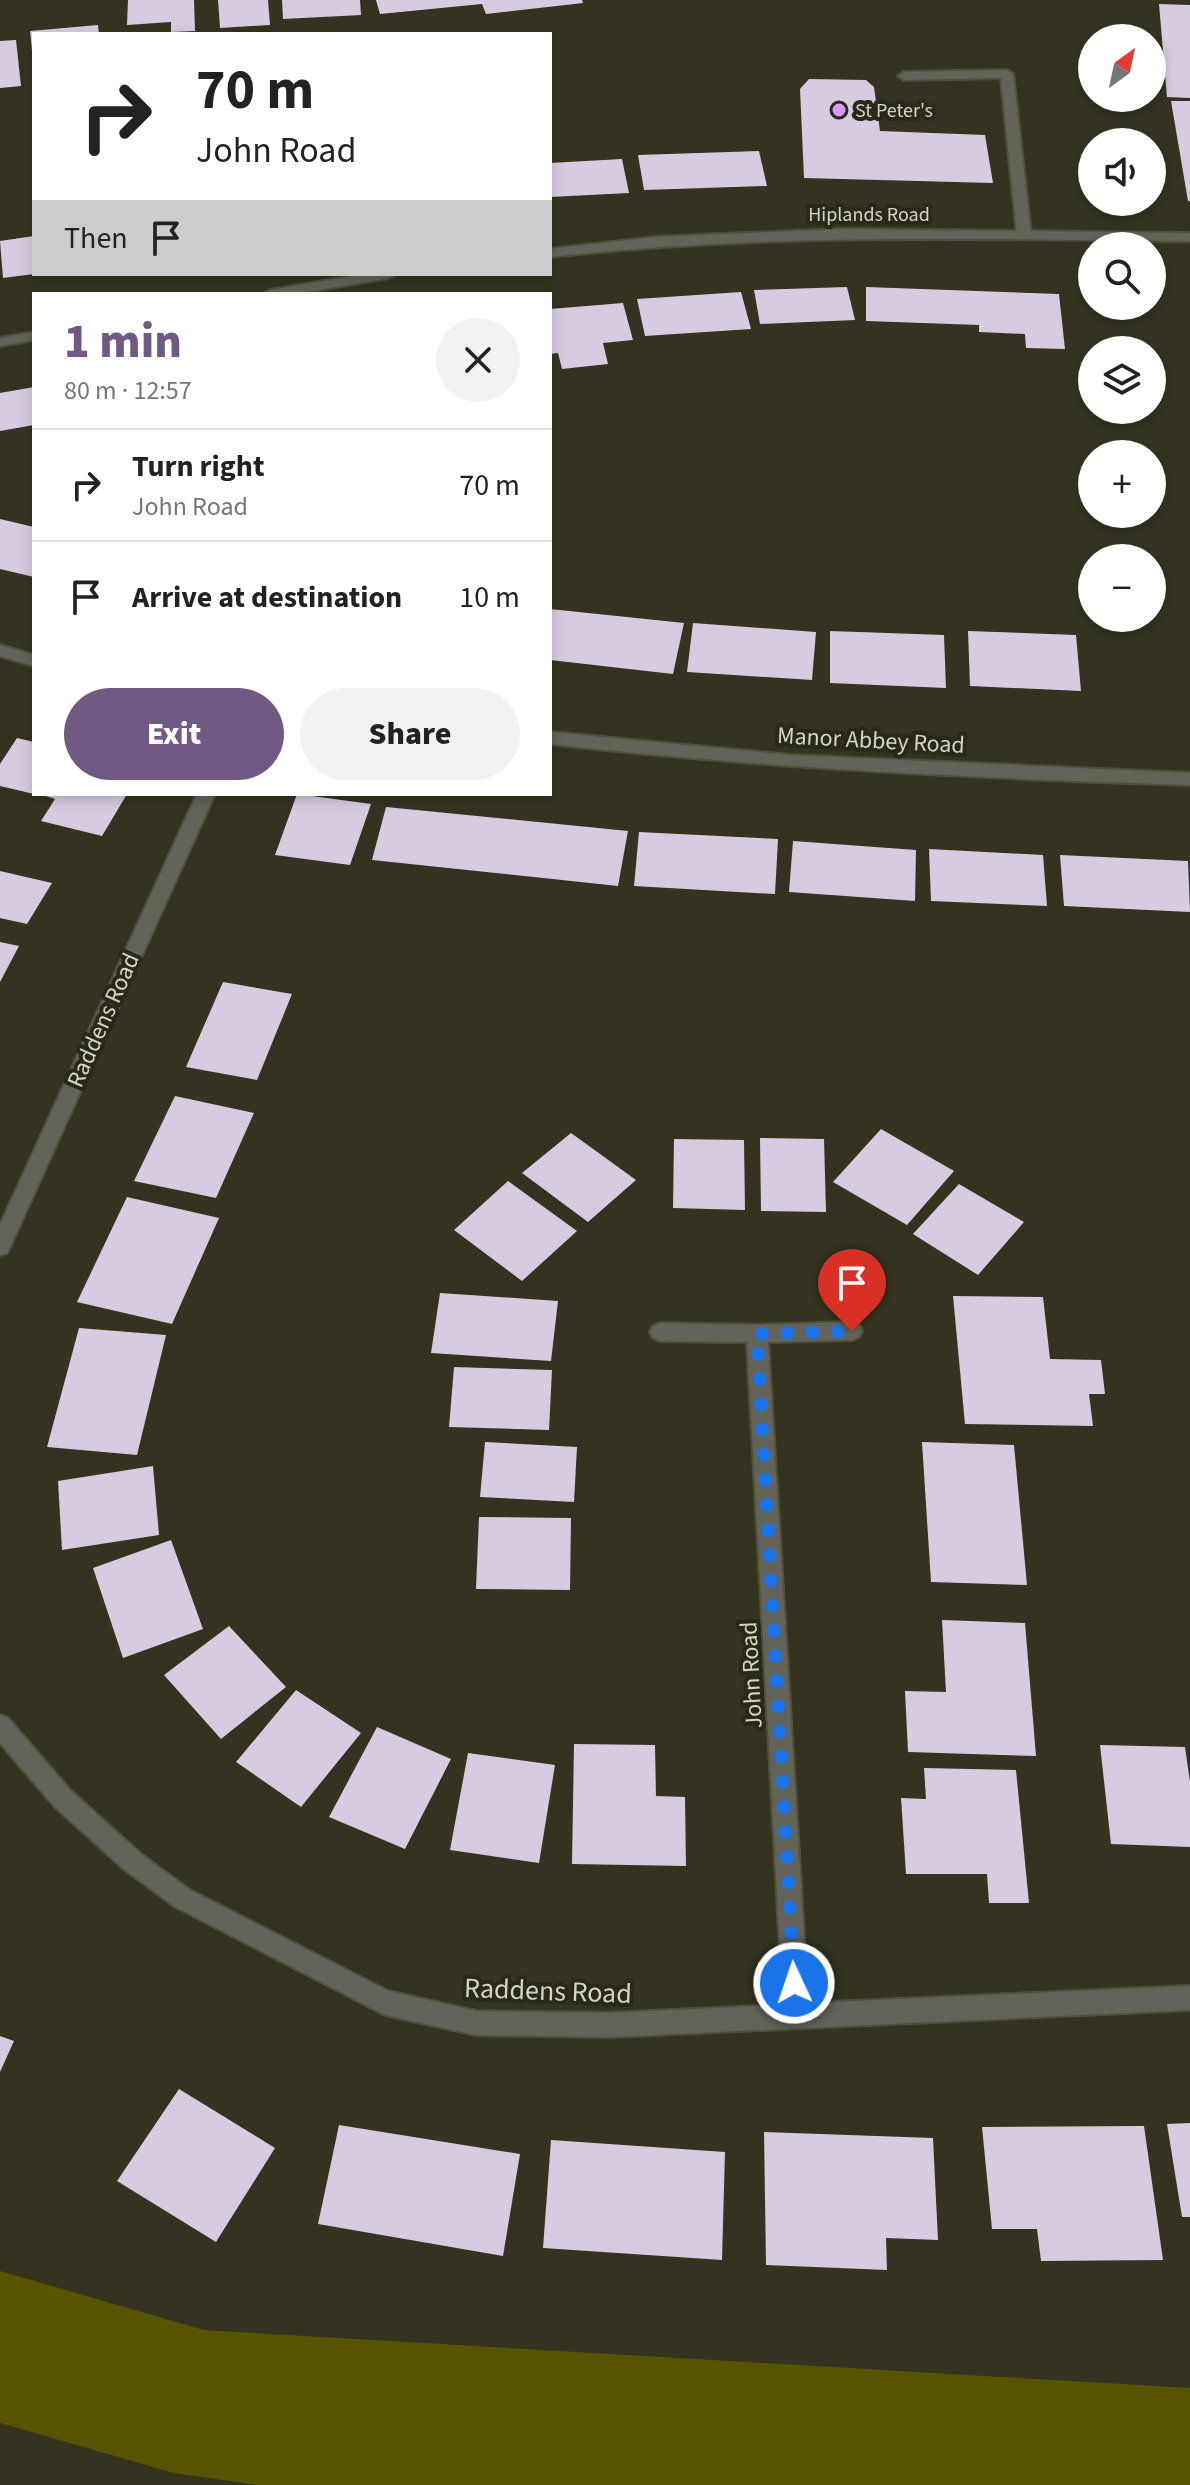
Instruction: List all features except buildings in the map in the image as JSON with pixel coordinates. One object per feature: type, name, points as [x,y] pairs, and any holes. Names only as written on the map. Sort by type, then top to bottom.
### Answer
[{"type":"street","points":[[904,76],[1007,74],[1024,235]]},
{"type":"street","name":"Hiplands Road","points":[[552,253],[656,241],[841,233],[1190,237]]},
{"type":"street","points":[[282,292],[377,276]]},
{"type":"street","points":[[0,342],[32,336]]},
{"type":"street","points":[[0,650],[32,660]]},
{"type":"street","name":"Manor Abbey Road","points":[[552,738],[655,751],[1190,779]]},
{"type":"street","name":"Raddens Road","points":[[0,1247],[205,796]]},
{"type":"street","points":[[660,1332],[757,1334],[852,1331]]},
{"type":"street","name":"John Road","points":[[757,1334],[796,2014]]},
{"type":"street","name":"Raddens Road","points":[[0,1726],[62,1798],[133,1862],[182,1898],[385,2003],[476,2023],[609,2025],[1190,1998]]},
{"type":"shaded area","points":[[0,2271],[204,2330],[1190,2388],[1190,2485],[257,2485],[174,2473],[0,2423]]},
{"type":"place","name":"St Peter's","points":[[839,110]]},
{"type":"route","points":[[794,1983],[757,1334],[852,1331]]}]
